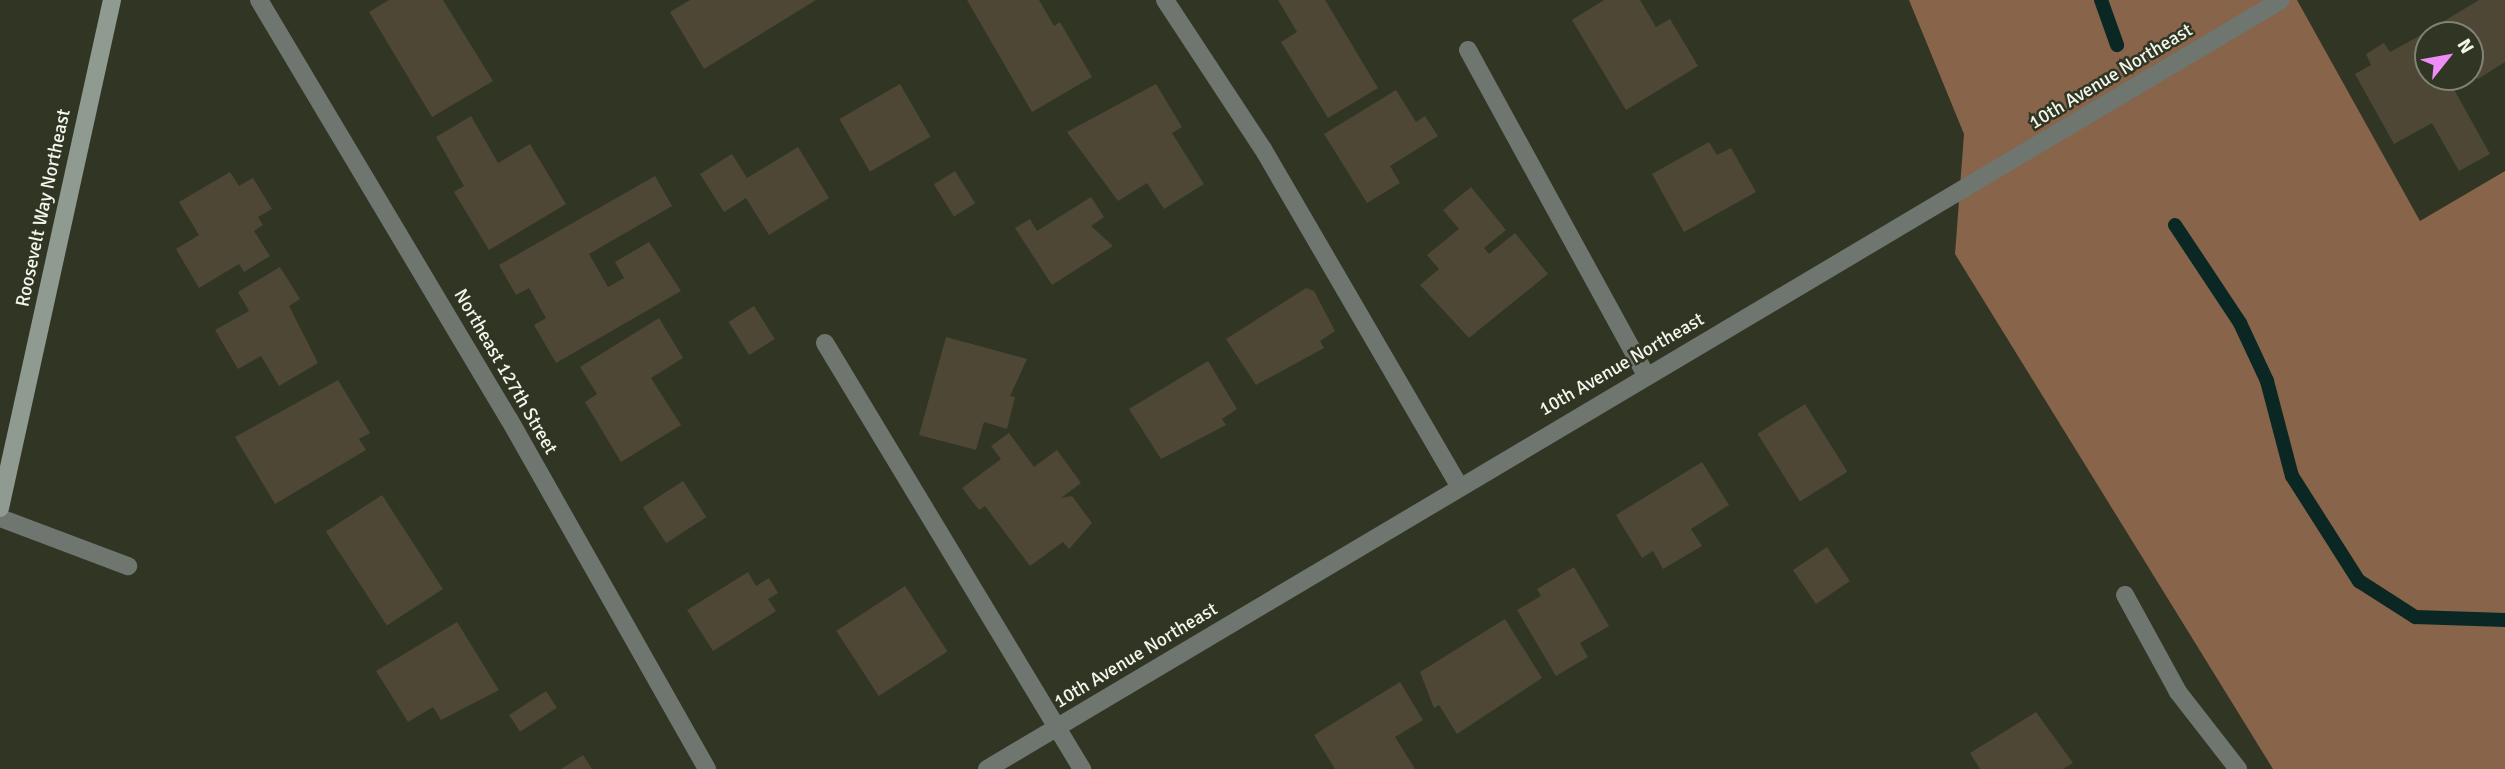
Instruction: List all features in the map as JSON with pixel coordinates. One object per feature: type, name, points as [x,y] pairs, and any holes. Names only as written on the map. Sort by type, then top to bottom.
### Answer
[{"type":"main road","name":"Roosevelt Way Northeast","points":[[0,508],[111,0]]},
{"type":"street","name":"Northeast 127th Street","points":[[259,0],[509,419],[707,769]]},
{"type":"street","points":[[1166,0],[1263,149],[1458,484]]},
{"type":"street","name":"10th Avenue Northeast","points":[[987,769],[1458,484],[2281,0]]},
{"type":"street","points":[[1468,50],[1646,375]]},
{"type":"street","points":[[825,343],[1082,769]]},
{"type":"street","points":[[0,518],[128,566]]},
{"type":"street","points":[[2125,595],[2178,692],[2238,769]]},
{"type":"shaded area","points":[[1909,0],[2297,0],[2420,221],[2505,171],[2505,769],[2273,769],[1955,254],[1964,134]]},
{"type":"building","points":[[389,0],[443,0],[493,81],[432,117],[369,12]]},
{"type":"building","points":[[690,0],[816,0],[704,69],[670,12]]},
{"type":"building","points":[[967,0],[1039,0],[1054,26],[1060,22],[1092,77],[1032,112]]},
{"type":"building","points":[[1278,0],[1325,0],[1378,88],[1328,118],[1281,42],[1297,32]]},
{"type":"building","points":[[1604,0],[1640,0],[1656,27],[1670,19],[1698,66],[1626,110],[1572,20]]},
{"type":"building","points":[[2479,0],[2505,0],[2505,62],[2484,75],[2484,21],[2444,21]]},
{"type":"building","points":[[2414,39],[2414,91],[2455,91],[2490,154],[2459,171],[2432,123],[2394,144],[2355,74],[2371,65],[2366,54],[2384,43],[2390,52]]},
{"type":"building","points":[[900,84],[930,137],[870,172],[839,119]]},
{"type":"building","points":[[1156,84],[1182,127],[1172,133],[1204,184],[1164,209],[1147,183],[1118,201],[1067,132]]},
{"type":"building","points":[[1396,90],[1416,122],[1425,116],[1438,136],[1390,166],[1400,183],[1367,203],[1324,134]]},
{"type":"building","points":[[471,116],[498,163],[530,144],[566,204],[489,250],[454,192],[464,186],[436,137]]},
{"type":"building","points":[[1709,142],[1717,155],[1731,148],[1756,192],[1684,232],[1652,174]]},
{"type":"building","points":[[798,147],[829,198],[769,235],[746,198],[724,212],[700,174],[732,154],[747,178]]},
{"type":"building","points":[[955,171],[975,203],[954,216],[934,184]]},
{"type":"building","points":[[230,172],[239,186],[253,178],[272,209],[258,217],[263,225],[254,231],[270,256],[244,272],[239,264],[199,288],[176,249],[199,235],[179,202]]},
{"type":"building","points":[[655,176],[672,206],[589,254],[608,287],[624,278],[615,262],[649,242],[681,291],[556,363],[534,325],[546,318],[529,288],[516,295],[499,265]]},
{"type":"building","points":[[1471,187],[1506,230],[1484,248],[1489,254],[1515,233],[1548,274],[1469,338],[1420,285],[1439,269],[1427,255],[1459,229],[1443,210]]},
{"type":"building","points":[[1091,197],[1104,217],[1091,226],[1113,246],[1052,285],[1015,228],[1030,219],[1037,231]]},
{"type":"building","points":[[280,267],[300,299],[289,306],[318,363],[279,386],[261,356],[238,369],[215,330],[249,311],[238,292]]},
{"type":"building","points":[[1306,288],[1314,291],[1335,331],[1320,341],[1324,348],[1256,385],[1226,339]]},
{"type":"building","points":[[754,306],[775,339],[749,355],[729,322]]},
{"type":"building","points":[[659,318],[683,358],[651,378],[681,425],[621,462],[585,402],[597,394],[580,367]]},
{"type":"building","points":[[946,337],[1027,359],[1010,396],[1015,397],[1007,429],[984,422],[976,450],[919,435]]},
{"type":"building","points":[[1208,361],[1237,409],[1222,419],[1226,425],[1161,459],[1129,409]]},
{"type":"building","points":[[338,380],[370,433],[359,439],[366,450],[275,504],[235,437]]},
{"type":"building","points":[[1805,404],[1847,472],[1800,502],[1758,434]]},
{"type":"building","points":[[1009,433],[1034,467],[1057,450],[1081,483],[1061,498],[1072,496],[1092,523],[1069,549],[1063,542],[1030,566],[985,506],[979,510],[962,488],[1001,459],[991,446]]},
{"type":"building","points":[[1702,462],[1729,505],[1691,529],[1702,546],[1663,569],[1653,551],[1642,558],[1616,515]]},
{"type":"building","points":[[683,481],[706,517],[666,543],[643,507]]},
{"type":"building","points":[[382,495],[443,589],[387,625],[326,531]]},
{"type":"building","points":[[1827,547],[1850,581],[1816,604],[1793,570]]},
{"type":"building","points":[[1574,567],[1609,626],[1580,643],[1588,657],[1556,676],[1517,610],[1541,596],[1537,589]]},
{"type":"building","points":[[748,572],[756,586],[769,578],[778,593],[768,599],[776,611],[713,651],[687,610]]},
{"type":"building","points":[[905,586],[947,651],[879,696],[836,631]]},
{"type":"building","points":[[1505,619],[1542,678],[1457,734],[1439,705],[1434,708],[1420,672]]},
{"type":"building","points":[[457,622],[499,690],[441,720],[433,707],[408,722],[376,671]]},
{"type":"building","points":[[1400,682],[1423,720],[1395,737],[1415,769],[1335,769],[1314,735]]},
{"type":"building","points":[[546,691],[557,708],[520,732],[509,715]]},
{"type":"building","points":[[2036,712],[2073,763],[2063,769],[1980,769],[1970,753]]},
{"type":"building","points":[[583,755],[592,769],[561,769]]},
{"type":"waterway","points":[[2101,0],[2117,45]]},
{"type":"waterway","points":[[2175,225],[2240,323],[2267,381],[2292,476],[2359,581],[2415,617],[2505,620]]}]
